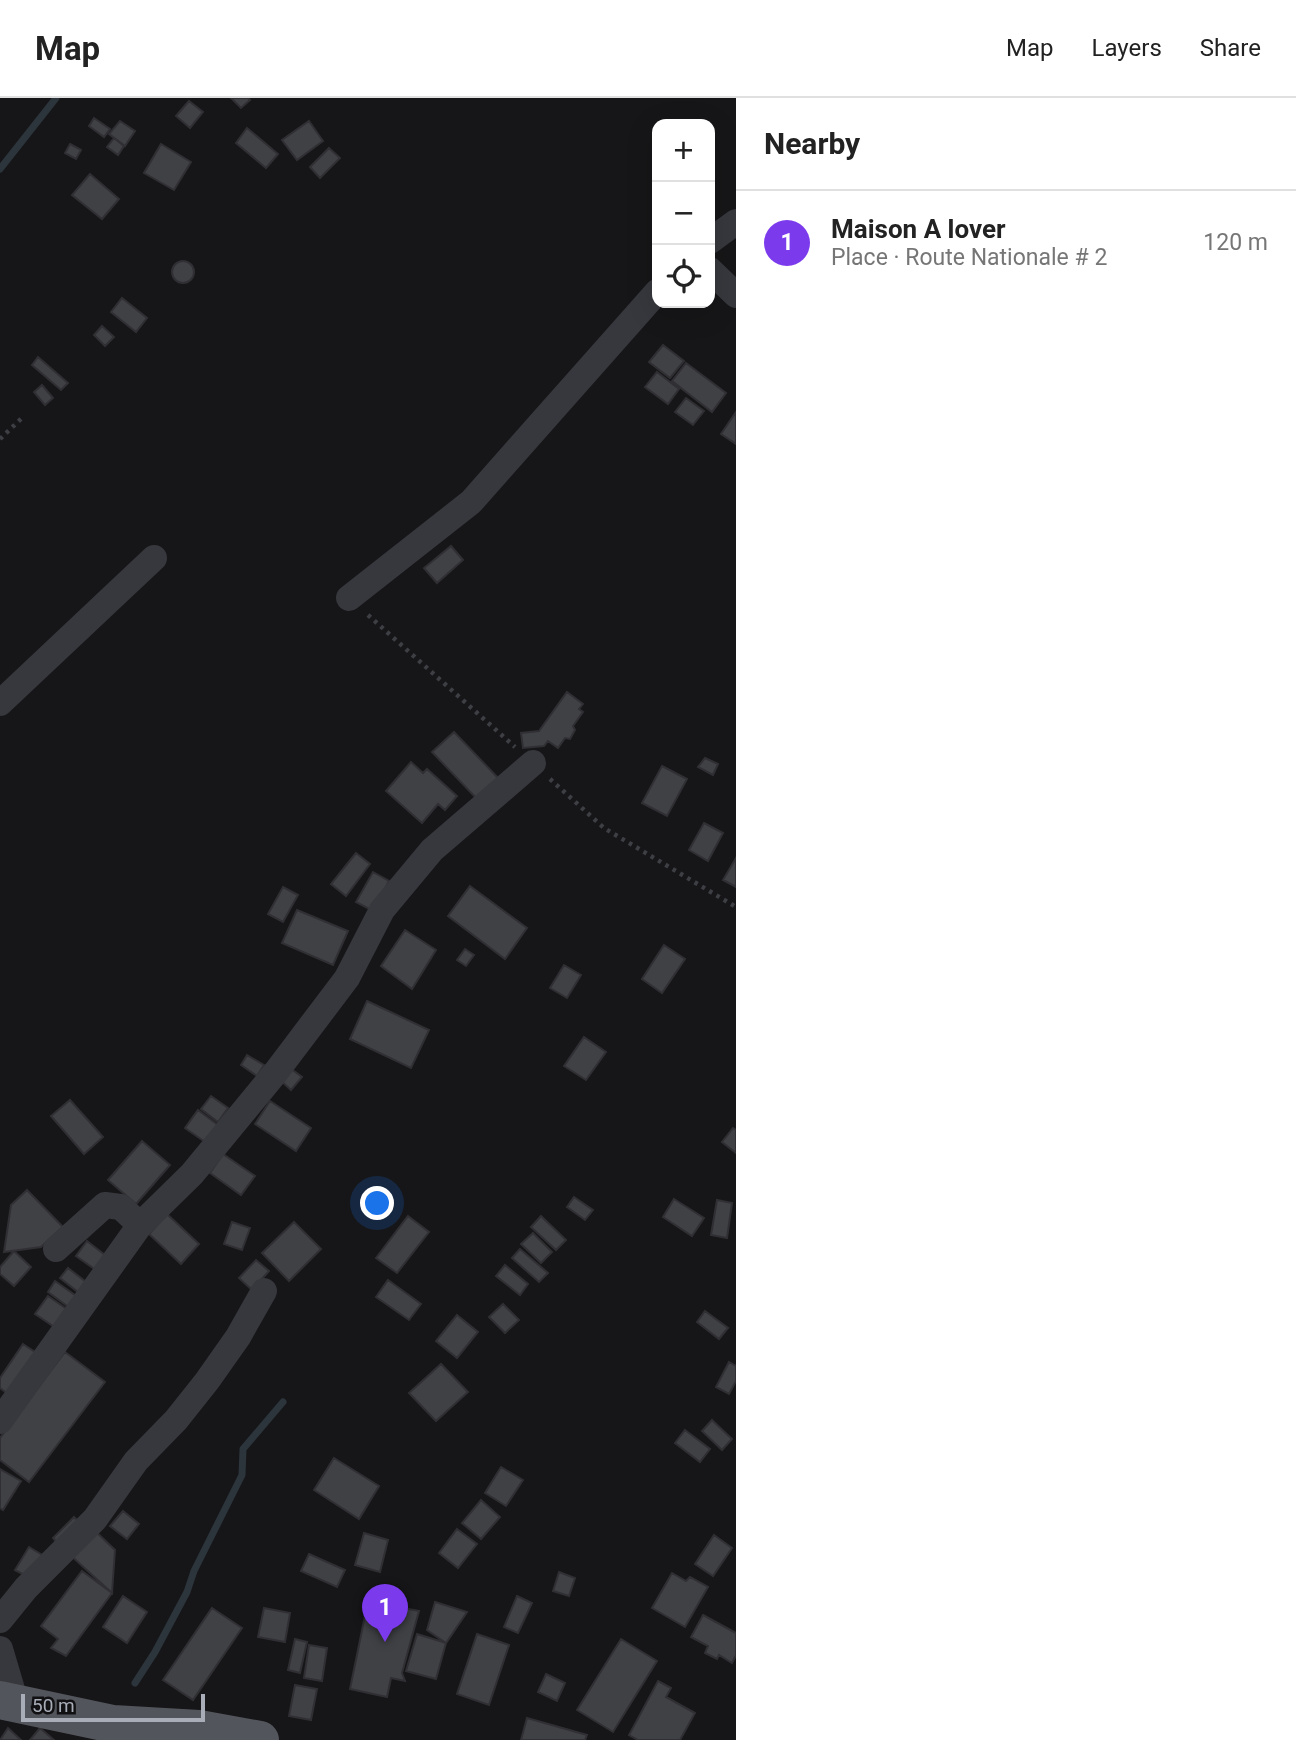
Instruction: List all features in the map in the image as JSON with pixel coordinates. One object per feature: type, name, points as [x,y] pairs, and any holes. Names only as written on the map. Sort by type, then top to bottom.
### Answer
[{"type":"main road","points":[[8,1702],[105,1732],[260,1740]]},
{"type":"street","points":[[715,237],[736,222]]},
{"type":"street","points":[[715,275],[736,295]]},
{"type":"street","points":[[349,598],[471,502],[652,298]]},
{"type":"street","points":[[0,703],[154,558]]},
{"type":"street","points":[[0,1421],[140,1225],[192,1174],[276,1072],[347,978],[382,910],[432,850],[533,763]]},
{"type":"street","points":[[56,1249],[105,1205],[121,1208],[140,1225]]},
{"type":"street","points":[[0,1620],[26,1588],[95,1519],[136,1461],[200,1391],[264,1292]]},
{"type":"street","points":[[0,1649],[8,1702]]},
{"type":"path","points":[[0,439],[24,416]]},
{"type":"building","points":[[231,98],[248,98],[250,100],[241,108]]},
{"type":"building","points":[[189,101],[203,112],[190,128],[176,116]]},
{"type":"building","points":[[94,118],[110,129],[104,137],[89,126]]},
{"type":"building","points":[[120,121],[135,131],[125,146],[109,134]]},
{"type":"building","points":[[309,121],[323,141],[297,160],[282,140]]},
{"type":"building","points":[[247,128],[278,154],[266,168],[236,143]]},
{"type":"building","points":[[114,138],[124,146],[118,155],[107,147]]},
{"type":"building","points":[[70,144],[81,150],[76,159],[65,153]]},
{"type":"building","points":[[161,144],[191,162],[174,190],[144,173]]},
{"type":"building","points":[[329,148],[340,158],[320,178],[310,167]]},
{"type":"building","points":[[90,174],[119,199],[102,219],[72,195]]},
{"type":"building","points":[[183,261],[191,264],[194,272],[191,280],[183,283],[175,280],[172,272],[175,264]]},
{"type":"building","points":[[122,298],[147,318],[136,332],[111,312]]},
{"type":"building","points":[[102,326],[114,337],[105,346],[94,335]]},
{"type":"building","points":[[663,345],[684,361],[670,378],[649,362]]},
{"type":"building","points":[[38,357],[68,383],[61,390],[32,365]]},
{"type":"building","points":[[686,363],[726,393],[712,412],[672,381]]},
{"type":"building","points":[[657,372],[679,389],[668,404],[645,387]]},
{"type":"building","points":[[42,385],[53,398],[45,405],[34,392]]},
{"type":"building","points":[[686,398],[704,411],[693,425],[675,412]]},
{"type":"building","points":[[736,412],[736,444],[721,434]]},
{"type":"building","points":[[451,546],[463,560],[437,583],[424,568]]},
{"type":"building","points":[[567,692],[583,704],[579,709],[583,712],[573,726],[575,730],[570,739],[565,738],[558,748],[548,741],[544,746],[523,748],[521,733],[539,731]]},
{"type":"building","points":[[454,732],[501,781],[480,802],[432,752]]},
{"type":"building","points":[[705,758],[718,764],[713,775],[698,767]]},
{"type":"building","points":[[411,762],[423,773],[427,769],[457,796],[445,810],[438,804],[422,823],[386,791]]},
{"type":"building","points":[[662,766],[687,779],[667,816],[642,803]]},
{"type":"building","points":[[704,823],[723,833],[708,861],[689,850]]},
{"type":"building","points":[[356,853],[370,864],[346,896],[331,884]]},
{"type":"building","points":[[736,858],[736,887],[723,880]]},
{"type":"building","points":[[373,872],[389,881],[373,911],[356,902]]},
{"type":"building","points":[[470,886],[527,928],[505,959],[448,916]]},
{"type":"building","points":[[283,887],[298,895],[283,922],[268,914]]},
{"type":"building","points":[[297,910],[348,931],[333,965],[282,943]]},
{"type":"building","points":[[405,930],[436,950],[412,989],[381,966]]},
{"type":"building","points":[[664,945],[685,959],[662,993],[642,979]]},
{"type":"building","points":[[465,949],[474,955],[466,966],[457,960]]},
{"type":"building","points":[[564,965],[581,975],[567,998],[550,988]]},
{"type":"building","points":[[367,1001],[429,1030],[411,1068],[350,1039]]},
{"type":"building","points":[[584,1037],[606,1052],[586,1080],[564,1066]]},
{"type":"building","points":[[247,1055],[264,1065],[257,1076],[241,1065]]},
{"type":"building","points":[[290,1068],[302,1077],[291,1090],[280,1080]]},
{"type":"building","points":[[211,1096],[228,1108],[218,1122],[201,1109]]},
{"type":"building","points":[[70,1100],[103,1137],[84,1154],[51,1116]]},
{"type":"building","points":[[270,1101],[311,1128],[296,1151],[255,1124]]},
{"type":"building","points":[[198,1110],[218,1125],[205,1142],[185,1128]]},
{"type":"building","points":[[733,1128],[736,1130],[736,1153],[722,1142]]},
{"type":"building","points":[[142,1141],[170,1165],[136,1204],[108,1180]]},
{"type":"building","points":[[223,1154],[255,1176],[241,1195],[210,1173]]},
{"type":"building","points":[[27,1190],[63,1227],[41,1247],[4,1252],[11,1205]]},
{"type":"building","points":[[574,1197],[593,1210],[585,1220],[567,1207]]},
{"type":"building","points":[[674,1199],[704,1218],[692,1236],[663,1217]]},
{"type":"building","points":[[717,1200],[732,1203],[727,1238],[711,1235]]},
{"type":"building","points":[[167,1214],[199,1244],[181,1264],[149,1234]]},
{"type":"building","points":[[408,1216],[429,1232],[397,1273],[376,1258]]},
{"type":"building","points":[[541,1216],[566,1240],[556,1250],[531,1227]]},
{"type":"building","points":[[232,1222],[250,1228],[242,1250],[224,1244]]},
{"type":"building","points":[[294,1222],[321,1249],[289,1281],[262,1253]]},
{"type":"building","points":[[533,1233],[552,1252],[541,1263],[521,1244]]},
{"type":"building","points":[[87,1241],[110,1259],[100,1273],[76,1256]]},
{"type":"building","points":[[520,1249],[548,1273],[539,1282],[512,1258]]},
{"type":"building","points":[[14,1251],[31,1267],[14,1286],[0,1274],[0,1267]]},
{"type":"building","points":[[256,1260],[269,1271],[252,1290],[239,1278]]},
{"type":"building","points":[[505,1265],[528,1284],[520,1295],[496,1276]]},
{"type":"building","points":[[68,1268],[86,1282],[78,1292],[60,1278]]},
{"type":"building","points":[[388,1280],[421,1304],[409,1320],[376,1297]]},
{"type":"building","points":[[55,1281],[82,1300],[74,1311],[48,1292]]},
{"type":"building","points":[[48,1296],[71,1312],[59,1330],[35,1314]]},
{"type":"building","points":[[503,1304],[519,1320],[505,1333],[489,1317]]},
{"type":"building","points":[[705,1311],[728,1328],[719,1339],[697,1322]]},
{"type":"building","points":[[457,1315],[478,1332],[457,1358],[436,1341]]},
{"type":"building","points":[[23,1344],[41,1356],[12,1397],[0,1388],[0,1378]]},
{"type":"building","points":[[65,1352],[105,1382],[29,1482],[0,1460],[0,1438]]},
{"type":"building","points":[[729,1362],[736,1366],[736,1381],[729,1394],[716,1387]]},
{"type":"building","points":[[441,1364],[468,1392],[436,1421],[409,1393]]},
{"type":"building","points":[[712,1420],[732,1439],[722,1450],[702,1431]]},
{"type":"building","points":[[685,1430],[710,1449],[700,1462],[675,1443]]},
{"type":"building","points":[[334,1458],[379,1486],[359,1519],[314,1490]]},
{"type":"building","points":[[501,1467],[523,1480],[506,1506],[485,1493]]},
{"type":"building","points":[[0,1469],[21,1481],[3,1510],[0,1508]]},
{"type":"building","points":[[481,1500],[500,1517],[481,1539],[462,1523]]},
{"type":"building","points":[[123,1511],[139,1524],[127,1539],[110,1526]]},
{"type":"building","points":[[74,1517],[84,1527],[63,1549],[53,1538]]},
{"type":"building","points":[[92,1528],[115,1550],[112,1593],[68,1553]]},
{"type":"building","points":[[457,1529],[477,1544],[458,1568],[439,1553]]},
{"type":"building","points":[[364,1533],[388,1540],[380,1572],[355,1565]]},
{"type":"building","points":[[714,1535],[732,1548],[713,1576],[695,1564]]},
{"type":"building","points":[[29,1547],[44,1556],[30,1578],[15,1570]]},
{"type":"building","points":[[309,1554],[345,1570],[337,1587],[301,1571]]},
{"type":"building","points":[[82,1571],[112,1593],[66,1656],[51,1648],[58,1639],[41,1626]]},
{"type":"building","points":[[559,1572],[575,1578],[569,1596],[553,1591]]},
{"type":"building","points":[[672,1573],[686,1581],[690,1577],[708,1587],[685,1627],[652,1608]]},
{"type":"building","points":[[123,1596],[147,1612],[127,1643],[103,1627]]},
{"type":"building","points":[[517,1596],[532,1603],[518,1633],[504,1627]]},
{"type":"building","points":[[368,1601],[419,1611],[402,1673],[405,1681],[391,1678],[387,1697],[350,1689]]},
{"type":"building","points":[[435,1602],[467,1612],[446,1643],[427,1630]]},
{"type":"building","points":[[212,1608],[242,1628],[193,1700],[163,1680]]},
{"type":"building","points":[[264,1608],[290,1613],[285,1642],[258,1637]]},
{"type":"building","points":[[703,1615],[736,1633],[736,1655],[732,1663],[719,1655],[717,1659],[705,1653],[708,1646],[691,1637]]},
{"type":"building","points":[[417,1634],[446,1643],[436,1679],[406,1671]]},
{"type":"building","points":[[477,1634],[509,1645],[489,1705],[457,1694]]},
{"type":"building","points":[[295,1639],[307,1642],[300,1673],[288,1670]]},
{"type":"building","points":[[621,1639],[657,1661],[613,1732],[577,1710]]},
{"type":"building","points":[[309,1645],[327,1648],[322,1681],[304,1678]]},
{"type":"building","points":[[546,1674],[565,1683],[557,1701],[538,1692]]},
{"type":"building","points":[[658,1681],[671,1688],[666,1697],[695,1713],[680,1740],[638,1740],[629,1735]]},
{"type":"building","points":[[295,1685],[317,1689],[311,1720],[289,1716]]},
{"type":"building","points":[[527,1718],[587,1735],[585,1740],[521,1740]]},
{"type":"building","points":[[8,1728],[21,1740],[0,1740]]},
{"type":"building","points":[[40,1728],[54,1740],[30,1740]]},
{"type":"waterway","points":[[0,169],[56,98]]},
{"type":"waterway","points":[[135,1683],[187,1592],[194,1571],[242,1475],[243,1449],[283,1402]]},
{"type":"place","name":"Maison A lover","points":[[385,1642]]}]
